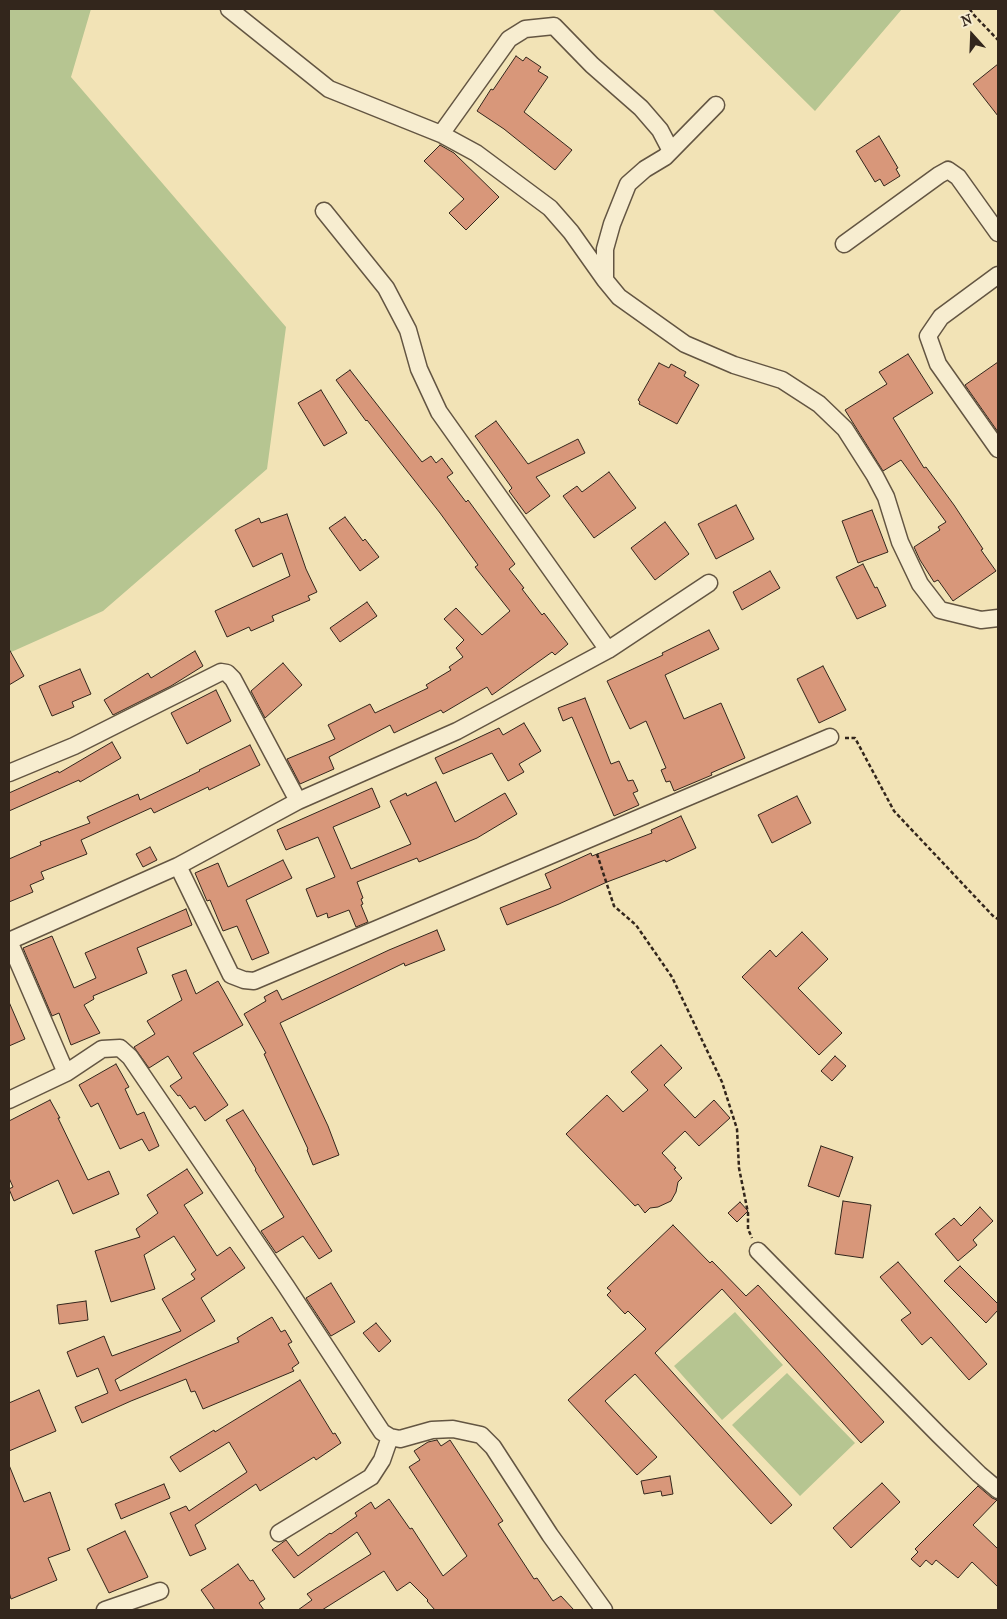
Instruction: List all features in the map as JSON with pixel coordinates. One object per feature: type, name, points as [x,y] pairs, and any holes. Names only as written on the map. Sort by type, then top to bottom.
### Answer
[{"type":"street","points":[[228,9],[329,89],[441,134],[476,153],[550,208],[571,232],[604,280],[619,297],[685,344],[734,365],[782,380],[819,404],[845,429],[875,476],[886,497],[900,542],[920,584],[940,610],[981,620],[998,618]]},
{"type":"street","points":[[441,134],[510,39],[525,29],[554,26],[592,65],[641,108],[660,130],[671,150]]},
{"type":"street","points":[[604,280],[605,248],[612,224],[628,184],[645,169],[665,157],[716,106]]},
{"type":"street","points":[[844,244],[948,170],[958,177],[998,233]]},
{"type":"street","points":[[324,211],[386,288],[408,330],[419,369],[439,412],[608,650]]},
{"type":"street","points":[[998,275],[941,317],[928,336],[938,364],[998,449]]},
{"type":"street","points":[[66,1073],[9,941],[178,866],[298,801],[457,730],[608,650],[709,582]]},
{"type":"street","points":[[9,773],[74,746],[221,672],[227,673],[233,680],[298,801]]},
{"type":"street","points":[[178,866],[231,974],[244,980],[254,981],[830,738]]},
{"type":"street","points":[[9,1100],[66,1073],[102,1049],[120,1048],[130,1057],[286,1286],[382,1432],[390,1437],[400,1439],[432,1430],[453,1428],[481,1435],[493,1447],[550,1535],[604,1610]]},
{"type":"street","points":[[758,1251],[938,1435],[998,1490]]},
{"type":"street","points":[[280,1533],[371,1477],[382,1460],[390,1437]]},
{"type":"street","points":[[105,1610],[160,1591]]},
{"type":"path","points":[[970,9],[998,40]]},
{"type":"path","points":[[830,738],[855,738],[894,810],[994,917],[998,919]]},
{"type":"path","points":[[591,838],[614,906],[636,925],[672,977],[722,1082],[737,1129],[738,1168],[748,1213],[748,1229],[758,1251]]},
{"type":"green space","points":[[9,9],[91,9],[71,77],[286,327],[267,469],[103,611],[9,653]]},
{"type":"green space","points":[[712,9],[902,9],[815,111]]},
{"type":"green space","points":[[735,1312],[783,1365],[722,1420],[674,1366]]},
{"type":"green space","points":[[787,1373],[855,1443],[800,1496],[732,1425]]},
{"type":"building","points":[[516,56],[523,61],[526,57],[541,67],[538,71],[548,77],[524,112],[572,150],[555,170],[504,129],[477,111]]},
{"type":"building","points":[[998,64],[998,116],[973,84]]},
{"type":"building","points":[[879,136],[898,168],[896,169],[900,176],[884,186],[880,179],[875,182],[856,151]]},
{"type":"building","points":[[440,145],[454,153],[499,197],[466,230],[449,213],[464,199],[424,161]]},
{"type":"building","points":[[908,354],[933,393],[893,418],[924,468],[926,467],[954,505],[996,571],[953,601],[938,580],[934,582],[914,547],[940,530],[938,527],[946,522],[901,460],[883,471],[845,410],[887,384],[879,372]]},
{"type":"building","points":[[998,362],[998,432],[965,385]]},
{"type":"building","points":[[659,363],[669,368],[671,364],[686,372],[684,376],[699,385],[677,424],[639,404],[638,400]]},
{"type":"building","points":[[350,370],[422,462],[431,456],[436,463],[442,458],[453,473],[447,477],[466,502],[468,500],[515,564],[509,569],[524,588],[522,589],[568,644],[555,655],[552,652],[492,695],[487,687],[443,713],[441,710],[394,733],[390,725],[329,757],[334,769],[300,784],[287,759],[335,739],[328,725],[370,704],[375,713],[428,688],[426,685],[451,670],[449,667],[463,657],[456,648],[464,640],[444,619],[456,608],[482,635],[510,611],[475,567],[478,565],[440,513],[366,421],[336,380]]},
{"type":"building","points":[[321,390],[347,433],[324,446],[298,403]]},
{"type":"building","points":[[496,421],[528,464],[578,439],[585,453],[536,477],[550,496],[526,514],[509,491],[512,488],[475,436]]},
{"type":"building","points":[[609,472],[636,508],[594,538],[563,496],[577,486],[582,492]]},
{"type":"building","points":[[736,505],[754,539],[716,559],[698,524]]},
{"type":"building","points":[[872,510],[888,552],[858,563],[842,521]]},
{"type":"building","points":[[287,514],[306,569],[317,592],[308,596],[310,600],[272,616],[274,621],[251,631],[249,627],[227,637],[215,611],[290,576],[282,553],[253,567],[235,530],[259,518],[261,523]]},
{"type":"building","points":[[345,517],[363,541],[365,539],[379,557],[360,571],[329,528]]},
{"type":"building","points":[[665,522],[689,554],[655,580],[631,548]]},
{"type":"building","points":[[863,564],[886,606],[857,619],[836,577]]},
{"type":"building","points":[[770,571],[780,588],[742,610],[733,592]]},
{"type":"building","points":[[367,602],[377,616],[340,642],[330,628]]},
{"type":"building","points":[[709,630],[719,649],[665,675],[684,719],[721,703],[745,758],[711,773],[712,775],[674,791],[670,781],[666,782],[661,770],[666,768],[646,721],[630,729],[607,681],[663,655],[662,653]]},
{"type":"building","points":[[9,649],[24,676],[9,685]]},
{"type":"building","points":[[195,651],[203,666],[171,686],[113,715],[104,700],[148,673],[151,678]]},
{"type":"building","points":[[283,663],[302,685],[265,718],[251,691]]},
{"type":"building","points":[[823,666],[846,710],[819,723],[797,679]]},
{"type":"building","points":[[80,669],[91,694],[72,702],[74,707],[52,716],[39,686]]},
{"type":"building","points":[[216,690],[231,721],[187,744],[171,713]]},
{"type":"building","points":[[585,698],[611,764],[619,761],[628,781],[633,780],[638,791],[633,793],[639,805],[614,816],[572,717],[563,721],[558,708]]},
{"type":"building","points":[[524,723],[541,751],[519,764],[524,772],[508,781],[492,753],[443,774],[435,758],[499,728],[503,735]]},
{"type":"building","points":[[112,742],[121,758],[80,782],[79,780],[9,811],[9,793],[58,771],[59,773]]},
{"type":"building","points":[[250,745],[260,765],[209,790],[208,787],[154,813],[151,808],[81,840],[87,854],[41,872],[44,879],[30,885],[33,892],[9,902],[9,859],[41,845],[40,842],[90,823],[87,817],[138,794],[140,800]]},
{"type":"building","points":[[436,782],[455,822],[505,793],[517,814],[477,838],[419,862],[417,858],[357,882],[363,898],[361,899],[363,904],[361,905],[368,922],[356,927],[349,910],[328,918],[327,913],[317,917],[306,889],[335,877],[318,837],[286,850],[277,830],[372,788],[380,807],[333,827],[351,869],[411,844],[390,801],[406,793],[407,796]]},
{"type":"building","points":[[797,796],[811,823],[772,843],[758,815]]},
{"type":"building","points":[[681,816],[696,848],[666,862],[665,860],[607,882],[507,925],[500,908],[551,888],[545,874],[591,853],[592,856],[652,833],[651,830]]},
{"type":"building","points":[[150,847],[157,860],[143,867],[136,854]]},
{"type":"building","points":[[283,860],[292,878],[246,900],[269,953],[252,960],[237,926],[223,931],[210,900],[207,901],[195,873],[218,863],[228,887]]},
{"type":"building","points":[[186,909],[192,925],[137,948],[147,973],[93,996],[94,999],[84,1005],[100,1033],[71,1045],[59,1013],[52,1016],[23,948],[52,936],[74,988],[96,978],[85,953]]},
{"type":"building","points":[[437,930],[445,950],[405,966],[404,963],[280,1023],[328,1126],[339,1155],[313,1165],[308,1149],[264,1054],[266,1053],[244,1014],[266,1001],[264,997],[277,990],[282,1000],[389,950]]},
{"type":"building","points":[[802,932],[828,959],[798,988],[842,1033],[819,1055],[742,977],[770,950],[776,957]]},
{"type":"building","points":[[186,970],[196,994],[218,981],[243,1025],[193,1053],[228,1105],[205,1121],[195,1106],[190,1109],[180,1095],[178,1096],[170,1086],[182,1078],[168,1056],[149,1068],[134,1047],[155,1034],[147,1021],[182,1000],[172,975]]},
{"type":"building","points":[[9,1002],[25,1039],[9,1046]]},
{"type":"building","points":[[661,1045],[682,1068],[664,1085],[695,1118],[714,1100],[730,1118],[699,1146],[685,1131],[662,1153],[676,1168],[674,1169],[682,1178],[678,1182],[676,1192],[671,1201],[658,1207],[650,1208],[645,1213],[638,1204],[635,1206],[566,1134],[607,1095],[623,1112],[648,1090],[631,1072]]},
{"type":"building","points":[[835,1056],[846,1066],[832,1081],[821,1071]]},
{"type":"building","points":[[116,1064],[129,1087],[125,1089],[137,1115],[144,1112],[159,1146],[149,1151],[142,1139],[120,1149],[98,1103],[91,1107],[79,1085]]},
{"type":"building","points":[[50,1100],[88,1180],[109,1171],[119,1194],[73,1214],[58,1180],[14,1201],[9,1189],[13,1187],[9,1178],[9,1121]]},
{"type":"building","points":[[243,1110],[332,1251],[319,1259],[303,1236],[276,1253],[261,1231],[284,1217],[226,1120]]},
{"type":"building","points":[[821,1146],[853,1157],[839,1197],[808,1186]]},
{"type":"building","points":[[187,1169],[203,1193],[184,1205],[217,1256],[230,1247],[245,1268],[201,1298],[215,1321],[115,1380],[120,1391],[239,1342],[237,1338],[272,1317],[281,1332],[285,1330],[292,1342],[288,1344],[299,1363],[292,1368],[294,1371],[203,1409],[195,1391],[191,1392],[186,1379],[82,1423],[75,1407],[108,1393],[98,1368],[77,1377],[67,1352],[104,1336],[112,1356],[181,1331],[162,1299],[195,1279],[191,1274],[196,1270],[174,1236],[144,1255],[155,1289],[111,1302],[95,1251],[140,1237],[136,1229],[158,1213],[147,1195]]},
{"type":"building","points":[[843,1201],[871,1205],[863,1258],[835,1254]]},
{"type":"building","points":[[740,1202],[748,1211],[737,1222],[728,1213]]},
{"type":"building","points":[[980,1207],[993,1221],[973,1240],[977,1245],[958,1261],[935,1234],[954,1218],[961,1226]]},
{"type":"building","points":[[673,1225],[746,1296],[758,1285],[884,1422],[861,1443],[722,1289],[655,1353],[792,1505],[771,1524],[635,1374],[605,1401],[657,1457],[637,1475],[568,1400],[646,1329],[628,1311],[625,1314],[607,1295],[611,1291],[607,1288]]},
{"type":"building","points":[[898,1262],[987,1364],[969,1380],[931,1337],[922,1345],[901,1320],[911,1313],[880,1277]]},
{"type":"building","points":[[960,1266],[998,1304],[998,1310],[986,1323],[944,1281]]},
{"type":"building","points":[[331,1283],[355,1322],[331,1336],[306,1298]]},
{"type":"building","points":[[86,1301],[88,1320],[59,1324],[57,1305]]},
{"type":"building","points":[[376,1323],[391,1341],[379,1352],[363,1333]]},
{"type":"building","points":[[300,1380],[333,1434],[335,1433],[341,1443],[316,1460],[314,1457],[260,1491],[256,1484],[195,1525],[206,1549],[190,1556],[170,1513],[186,1506],[189,1511],[247,1472],[229,1442],[180,1472],[170,1457]]},
{"type":"building","points":[[39,1390],[56,1431],[9,1451],[9,1403]]},
{"type":"building","points":[[437,1440],[441,1446],[450,1440],[503,1521],[498,1524],[534,1579],[537,1578],[553,1601],[561,1596],[574,1610],[435,1610],[410,1582],[397,1591],[384,1571],[322,1610],[298,1610],[312,1600],[307,1594],[371,1554],[357,1532],[294,1578],[272,1550],[286,1540],[298,1556],[357,1516],[355,1513],[371,1502],[375,1509],[389,1499],[410,1529],[412,1528],[443,1576],[467,1556],[409,1467],[420,1460],[414,1451],[428,1442]]},
{"type":"building","points":[[9,1465],[24,1502],[50,1492],[70,1550],[48,1558],[57,1580],[11,1599],[9,1592]]},
{"type":"building","points":[[670,1476],[673,1494],[662,1496],[661,1491],[644,1494],[641,1481]]},
{"type":"building","points":[[882,1483],[900,1502],[851,1548],[833,1528]]},
{"type":"building","points":[[164,1484],[170,1498],[121,1519],[115,1504]]},
{"type":"building","points":[[978,1486],[997,1500],[973,1525],[998,1549],[998,1587],[972,1562],[958,1578],[936,1560],[932,1565],[926,1560],[920,1567],[911,1559],[918,1552],[915,1549]]},
{"type":"building","points":[[125,1531],[148,1577],[109,1593],[87,1549]]},
{"type":"building","points":[[238,1564],[250,1581],[253,1580],[265,1599],[259,1603],[264,1610],[215,1610],[201,1590]]}]
